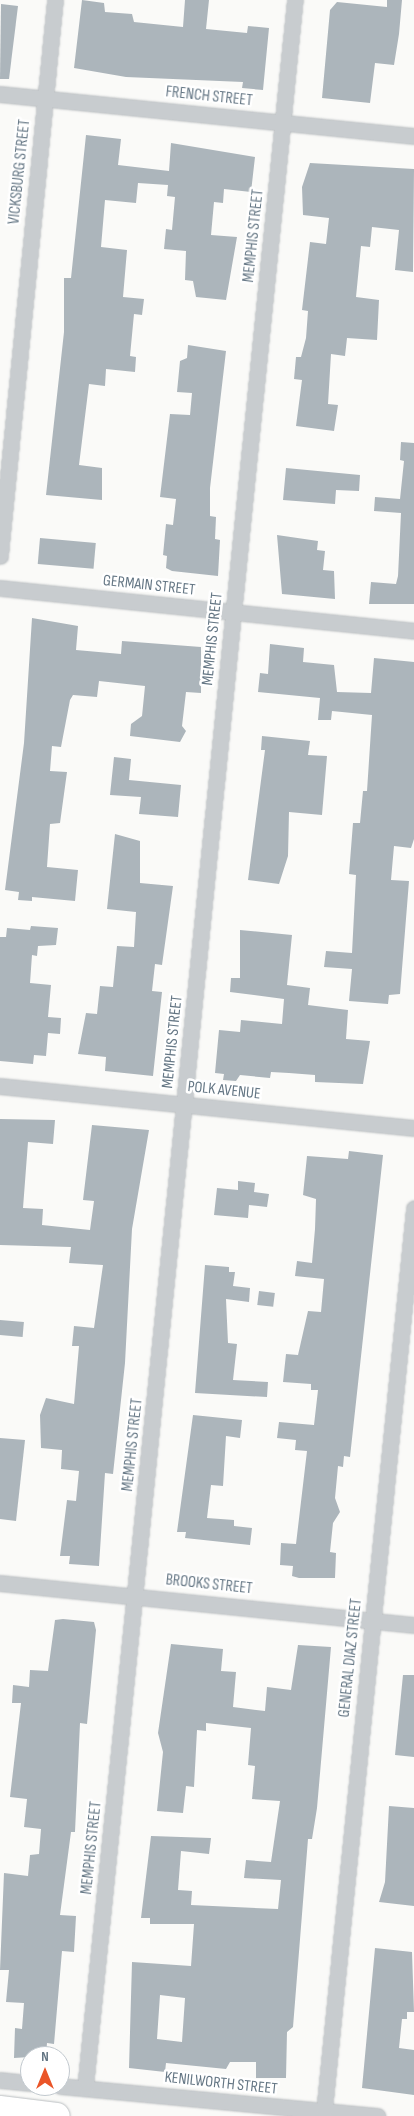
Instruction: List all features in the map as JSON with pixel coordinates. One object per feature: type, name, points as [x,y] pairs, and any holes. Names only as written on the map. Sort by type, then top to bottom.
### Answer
[{"type":"highway","points":[[0,2110],[56,2116]]},
{"type":"street","name":"VICKSBURG STREET","points":[[0,556],[55,0]]},
{"type":"street","name":"MEMPHIS STREET","points":[[85,2088],[295,0]]},
{"type":"street","name":"FRENCH STREET","points":[[0,94],[414,136]]},
{"type":"street","name":"GERMAIN STREET","points":[[0,588],[414,631]]},
{"type":"street","name":"POLK AVENUE","points":[[0,1086],[414,1128]]},
{"type":"street","name":"GENERAL DIAZ STREET","points":[[324,2111],[414,1208]]},
{"type":"street","name":"BROOKS STREET","points":[[0,1583],[136,1595],[414,1625]]},
{"type":"street","points":[[0,2080],[20,2082]]},
{"type":"street","name":"KENILWORTH STREET","points":[[70,2087],[378,2116]]},
{"type":"building","points":[[82,0],[104,3],[105,12],[132,14],[134,22],[183,27],[185,0],[209,0],[206,29],[247,33],[248,26],[269,28],[263,90],[242,88],[243,82],[126,77],[74,68]]},
{"type":"building","points":[[387,0],[402,0],[394,65],[375,63],[370,103],[322,98],[330,10],[337,2],[387,7]]},
{"type":"building","points":[[1,4],[18,6],[9,79],[0,79]]},
{"type":"building","points":[[86,135],[121,139],[118,165],[169,171],[171,143],[255,157],[251,192],[224,189],[223,203],[214,202],[211,235],[237,237],[226,300],[196,297],[193,281],[185,280],[186,251],[164,249],[166,229],[172,230],[175,197],[167,196],[168,185],[138,183],[136,203],[105,200],[101,247],[127,250],[123,297],[144,299],[142,315],[134,314],[130,356],[136,357],[135,372],[106,369],[105,386],[89,384],[79,465],[102,468],[102,500],[46,495],[64,332],[64,278],[71,278]]},
{"type":"building","points":[[310,163],[414,169],[413,272],[395,270],[399,230],[372,227],[370,247],[361,246],[356,297],[379,300],[377,340],[347,338],[345,356],[331,354],[328,404],[338,405],[334,431],[296,426],[302,380],[294,379],[296,357],[301,357],[306,338],[308,311],[302,310],[310,242],[326,244],[329,218],[303,215],[302,187]]},
{"type":"building","points":[[188,345],[226,351],[210,488],[210,516],[216,517],[215,539],[220,540],[218,576],[172,571],[166,568],[167,556],[163,555],[166,524],[173,525],[176,499],[160,497],[170,414],[190,415],[192,393],[177,392],[180,361],[187,358]]},
{"type":"building","points":[[401,442],[414,443],[414,604],[369,604],[371,582],[396,584],[398,576],[401,513],[374,511],[375,497],[400,499],[404,461],[400,460]]},
{"type":"building","points":[[286,468],[360,475],[359,491],[336,490],[335,504],[283,500]]},
{"type":"building","points":[[277,535],[318,541],[317,550],[325,551],[323,570],[334,571],[335,599],[282,594]]},
{"type":"building","points":[[40,538],[96,543],[94,569],[38,564]]},
{"type":"building","points":[[32,618],[78,626],[76,650],[121,654],[122,641],[201,647],[201,693],[186,692],[182,726],[186,731],[180,742],[130,736],[131,724],[142,716],[145,686],[99,681],[97,697],[73,695],[70,700],[61,747],[52,746],[50,771],[67,772],[60,823],[50,824],[47,867],[78,870],[75,901],[32,897],[32,901],[18,900],[19,892],[5,890],[24,743]]},
{"type":"building","points":[[270,644],[304,648],[303,662],[334,665],[337,692],[371,693],[374,658],[414,662],[414,839],[411,848],[394,846],[391,880],[409,881],[400,994],[389,995],[388,1004],[349,1001],[352,969],[324,967],[326,951],[352,953],[356,875],[349,874],[353,823],[360,823],[363,791],[367,791],[372,715],[332,711],[331,720],[318,720],[320,698],[258,692],[260,673],[268,674]]},
{"type":"building","points":[[262,736],[310,741],[308,755],[327,756],[322,815],[289,812],[288,856],[279,884],[248,880],[265,750],[261,750]]},
{"type":"building","points":[[114,757],[131,759],[129,780],[181,785],[178,817],[139,814],[141,797],[110,795]]},
{"type":"building","points":[[115,834],[140,841],[140,883],[173,886],[162,965],[155,964],[152,991],[162,992],[153,1076],[105,1071],[106,1057],[78,1054],[86,1013],[97,1014],[100,986],[113,987],[117,946],[134,947],[136,912],[107,909]]},
{"type":"building","points":[[31,926],[58,928],[56,945],[38,946],[37,956],[32,955],[30,983],[51,985],[48,1017],[61,1018],[60,1034],[48,1033],[46,1056],[34,1055],[33,1064],[0,1061],[0,937],[6,937],[7,928],[30,930]]},
{"type":"building","points":[[240,930],[292,935],[287,985],[310,988],[308,1005],[348,1010],[346,1039],[370,1041],[363,1084],[315,1082],[315,1075],[271,1072],[270,1078],[240,1075],[236,1081],[223,1080],[224,1074],[215,1073],[219,1030],[240,1032],[241,1020],[282,1024],[284,999],[230,992],[231,978],[240,978]]},
{"type":"building","points":[[0,1119],[55,1120],[53,1144],[28,1142],[23,1208],[43,1209],[42,1225],[90,1230],[94,1201],[83,1200],[92,1125],[149,1130],[132,1229],[125,1363],[113,1474],[105,1473],[99,1566],[69,1564],[70,1556],[60,1556],[67,1500],[76,1501],[79,1471],[61,1469],[62,1450],[41,1448],[40,1415],[46,1398],[74,1404],[79,1346],[72,1346],[74,1326],[94,1328],[103,1265],[69,1263],[71,1247],[0,1245]]},
{"type":"building","points":[[349,1151],[383,1155],[350,1457],[344,1456],[343,1467],[338,1466],[335,1498],[340,1512],[333,1523],[330,1552],[336,1553],[335,1578],[299,1578],[292,1576],[293,1566],[280,1565],[281,1543],[296,1544],[307,1451],[295,1450],[296,1440],[277,1438],[279,1422],[314,1425],[318,1390],[311,1390],[311,1384],[283,1382],[286,1354],[298,1355],[308,1311],[321,1312],[324,1279],[295,1276],[297,1261],[312,1263],[316,1199],[303,1195],[307,1156],[348,1159]]},
{"type":"building","points":[[238,1181],[255,1183],[254,1192],[269,1194],[267,1207],[249,1205],[248,1218],[214,1215],[217,1188],[238,1190]]},
{"type":"building","points":[[205,1265],[229,1267],[229,1272],[235,1272],[233,1286],[250,1288],[249,1302],[226,1299],[228,1343],[237,1344],[233,1380],[268,1382],[267,1397],[195,1393]]},
{"type":"building","points":[[259,1291],[275,1293],[273,1307],[257,1305]]},
{"type":"building","points":[[0,1320],[24,1322],[23,1337],[0,1335]]},
{"type":"building","points":[[193,1415],[242,1420],[240,1438],[226,1436],[223,1486],[211,1485],[207,1518],[234,1520],[234,1526],[252,1528],[250,1545],[185,1538],[186,1532],[177,1532]]},
{"type":"building","points":[[0,1438],[25,1440],[16,1521],[0,1519]]},
{"type":"building","points":[[55,1620],[94,1622],[96,1630],[87,1724],[80,1723],[75,1832],[71,1832],[60,1915],[76,1916],[74,1952],[62,1951],[54,2044],[47,2043],[47,2046],[20,2046],[20,2058],[14,2058],[15,2028],[22,2029],[24,2003],[6,2002],[9,1970],[0,1970],[4,1873],[28,1876],[30,1855],[39,1854],[41,1829],[24,1827],[27,1799],[10,1797],[21,1703],[12,1703],[13,1685],[29,1687],[30,1670],[48,1671]]},
{"type":"building","points":[[171,1644],[223,1649],[221,1671],[236,1672],[233,1707],[265,1711],[267,1687],[291,1690],[298,1645],[331,1647],[317,1808],[312,1839],[308,1839],[293,2027],[287,2032],[286,2078],[256,2078],[256,2062],[230,2062],[226,2069],[166,2063],[165,2072],[129,2068],[132,1962],[191,1966],[194,1924],[150,1924],[150,1918],[141,1918],[151,1836],[211,1838],[209,1854],[181,1851],[178,1890],[192,1891],[191,1905],[278,1909],[281,1880],[244,1878],[246,1860],[271,1862],[280,1801],[252,1799],[255,1766],[248,1765],[251,1728],[206,1723],[206,1731],[197,1730],[194,1787],[186,1786],[183,1813],[157,1811],[163,1752],[158,1733]],"holes":[[[160,1995],[185,1998],[182,2042],[157,2039]]]},
{"type":"building","points":[[403,1675],[414,1675],[414,1757],[395,1755]]},
{"type":"building","points":[[389,1806],[414,1808],[414,1906],[379,1902],[385,1882]]},
{"type":"building","points":[[375,1948],[412,1952],[414,2012],[407,2012],[407,2019],[402,2019],[399,2048],[414,2050],[414,2095],[362,2088]]}]
